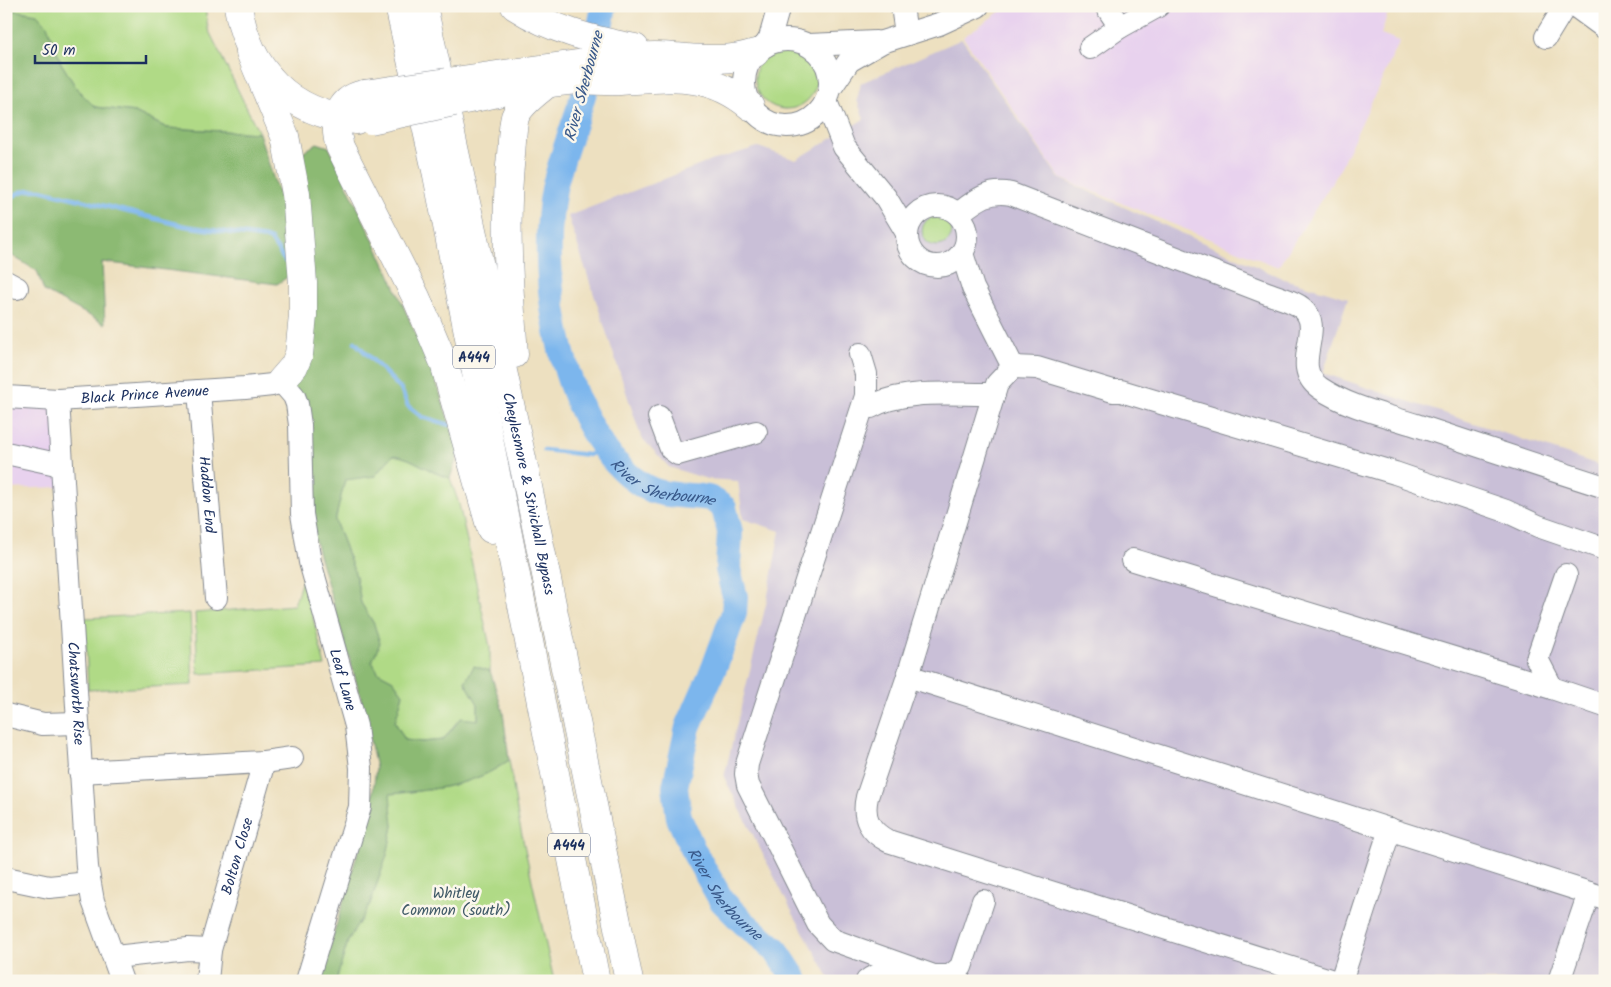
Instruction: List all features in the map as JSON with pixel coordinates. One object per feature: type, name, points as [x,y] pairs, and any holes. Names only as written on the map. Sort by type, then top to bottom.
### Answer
[{"type":"highway","points":[[238,6],[243,33],[284,136],[296,194],[304,283],[303,316],[299,354],[294,366],[281,381]]},
{"type":"highway","name":"Cheylesmore & Stivichall Bypass","points":[[399,6],[438,175],[596,981]]},
{"type":"highway","name":"Cheylesmore & Stivichall Bypass","points":[[423,6],[521,453],[629,981]]},
{"type":"highway","points":[[515,6],[550,26],[575,34],[647,78],[686,78],[722,88],[750,106]]},
{"type":"highway","points":[[250,52],[261,68],[290,97],[319,113],[338,117],[367,107],[450,92],[561,76],[622,61],[676,57],[708,61],[727,60],[760,49]]},
{"type":"highway","points":[[521,453],[510,305],[507,185],[516,117],[524,104],[561,76]]},
{"type":"highway","points":[[338,117],[336,131],[340,147],[416,297],[444,363],[543,708]]},
{"type":"street","points":[[779,6],[770,38],[748,64],[744,77],[745,94],[750,106],[770,122],[783,126],[798,124],[816,114],[849,61],[882,42],[939,24],[978,6]]},
{"type":"street","points":[[789,6],[795,28],[806,44],[820,55],[826,65],[830,80],[828,95],[844,147]]},
{"type":"street","points":[[902,6],[906,34]]},
{"type":"street","points":[[1106,6],[1120,27]]},
{"type":"street","points":[[1090,48],[1120,27],[1158,6]]},
{"type":"street","points":[[1546,37],[1565,6]]},
{"type":"street","points":[[1575,6],[1605,28]]},
{"type":"street","points":[[760,49],[784,40],[806,44],[882,42]]},
{"type":"street","points":[[798,124],[820,132],[844,147],[886,198],[907,233],[910,248],[918,259],[933,266],[953,259],[967,243],[965,224],[958,214],[949,208],[938,206],[922,210],[913,218],[907,233]]},
{"type":"street","points":[[958,214],[977,199],[990,193],[1010,194],[1267,293],[1302,308],[1309,320],[1311,332],[1306,357],[1307,370],[1319,387],[1365,408],[1605,487]]},
{"type":"street","points":[[886,198],[922,210]]},
{"type":"street","points":[[953,259],[973,288],[1013,367]]},
{"type":"street","points":[[860,354],[866,374],[866,396],[747,764],[748,785],[818,924],[832,940],[934,976],[950,976],[961,967],[983,901]]},
{"type":"street","points":[[1333,981],[888,841],[876,834],[866,818],[865,804],[908,676],[997,384],[1013,367],[1037,368],[1113,391],[1121,391],[1394,473],[1506,511],[1538,526],[1605,549]]},
{"type":"street","name":"Black Prince Avenue","points":[[6,396],[58,400],[264,386],[281,381]]},
{"type":"street","name":"Leaf Lane","points":[[281,381],[294,396],[297,404],[300,425],[302,514],[310,562],[356,726],[361,768],[360,808],[307,981]]},
{"type":"street","name":"Haddon End","points":[[199,391],[216,598]]},
{"type":"street","points":[[871,407],[889,399],[906,396],[994,394]]},
{"type":"street","name":"Chatsworth Rise","points":[[58,400],[60,465],[89,883],[96,911],[115,957],[122,981]]},
{"type":"street","points":[[660,417],[671,449],[678,454],[756,432]]},
{"type":"street","points":[[6,453],[60,465]]},
{"type":"street","points":[[1133,560],[1552,688],[1605,706]]},
{"type":"street","points":[[1552,688],[1537,659],[1566,575]]},
{"type":"street","points":[[908,676],[1597,895],[1559,981]]},
{"type":"street","points":[[6,715],[43,724],[77,724]]},
{"type":"street","points":[[80,772],[264,762],[292,758]]},
{"type":"street","name":"Bolton Close","points":[[207,981],[210,950],[264,762]]},
{"type":"street","points":[[1341,981],[1390,829]]},
{"type":"street","points":[[6,878],[49,887],[89,883]]},
{"type":"street","points":[[115,957],[188,949],[210,950]]},
{"type":"street","points":[[867,981],[872,976],[879,975],[890,981]]},
{"type":"shaded area","points":[[1008,6],[1390,6],[1381,34],[1400,41],[1337,175],[1278,267],[1060,178],[963,37]]},
{"type":"shaded area","points":[[962,39],[1059,178],[1284,279],[1348,298],[1323,373],[1605,467],[1605,981],[831,981],[790,908],[724,777],[767,600],[780,531],[743,519],[738,481],[707,479],[669,467],[641,437],[568,216],[711,161],[758,147],[796,160],[864,119],[857,100],[861,83]]},
{"type":"shaded area","points":[[6,397],[58,400],[62,487],[6,489]]},
{"type":"green space","points":[[6,6],[205,6],[208,29],[259,133],[167,128],[135,112],[95,107],[77,89],[61,63],[46,25],[37,14],[6,9]]},
{"type":"green space","points":[[6,9],[37,14],[47,25],[61,63],[77,89],[95,107],[135,112],[167,128],[259,133],[280,199],[289,276],[277,284],[102,262],[105,324],[44,291],[37,271],[6,252]]},
{"type":"green space","points":[[786,47],[798,50],[808,56],[814,66],[817,78],[814,90],[808,100],[798,106],[786,109],[774,106],[764,100],[758,90],[755,78],[758,66],[764,56],[774,50]]},
{"type":"green space","points":[[317,143],[329,147],[388,271],[435,378],[459,452],[450,478],[435,473],[401,456],[393,455],[375,476],[345,480],[335,521],[356,576],[361,603],[374,624],[380,643],[372,662],[378,672],[393,680],[403,694],[395,722],[405,740],[422,742],[443,740],[461,718],[478,720],[478,704],[465,682],[474,666],[490,671],[503,712],[509,760],[482,776],[467,781],[421,791],[390,794],[393,826],[387,855],[370,904],[348,941],[336,981],[320,981],[371,807],[376,768],[361,698],[313,534],[292,381],[302,164],[304,152]]},
{"type":"green space","points":[[937,216],[948,220],[952,231],[948,242],[937,246],[926,242],[922,231],[926,220]]},
{"type":"green space","points":[[393,455],[401,456],[435,473],[450,478],[459,504],[490,647],[490,671],[474,666],[465,682],[478,704],[478,720],[456,723],[443,740],[422,742],[405,740],[395,722],[403,694],[393,680],[378,672],[372,661],[374,624],[361,603],[356,576],[335,521],[345,479],[375,476]]},
{"type":"green space","points":[[303,577],[325,666],[198,674],[195,613],[294,605]]},
{"type":"green space","points":[[190,613],[193,685],[88,690],[85,618]]},
{"type":"green space","name":"Whitley Common (south)","points":[[509,760],[518,817],[554,981],[336,981],[348,941],[370,904],[387,855],[393,826],[389,794],[421,791],[467,781],[496,769]]},
{"type":"waterway","name":"River Sherbourne","points":[[604,6],[579,109],[554,189],[550,225],[549,265],[553,308],[561,350],[574,392],[592,429],[614,461],[642,485],[650,489],[666,494],[708,498],[724,508],[730,532],[728,569],[735,597],[734,613],[714,668],[688,727],[675,787],[679,818],[694,852],[722,901],[744,923],[775,949],[796,981]]},
{"type":"waterway","points":[[6,203],[22,192],[41,190],[185,226],[266,238],[271,240],[285,261]]},
{"type":"waterway","points":[[355,342],[401,389],[408,406],[422,417],[450,425]]},
{"type":"waterway","points":[[544,450],[589,455],[603,447]]}]
